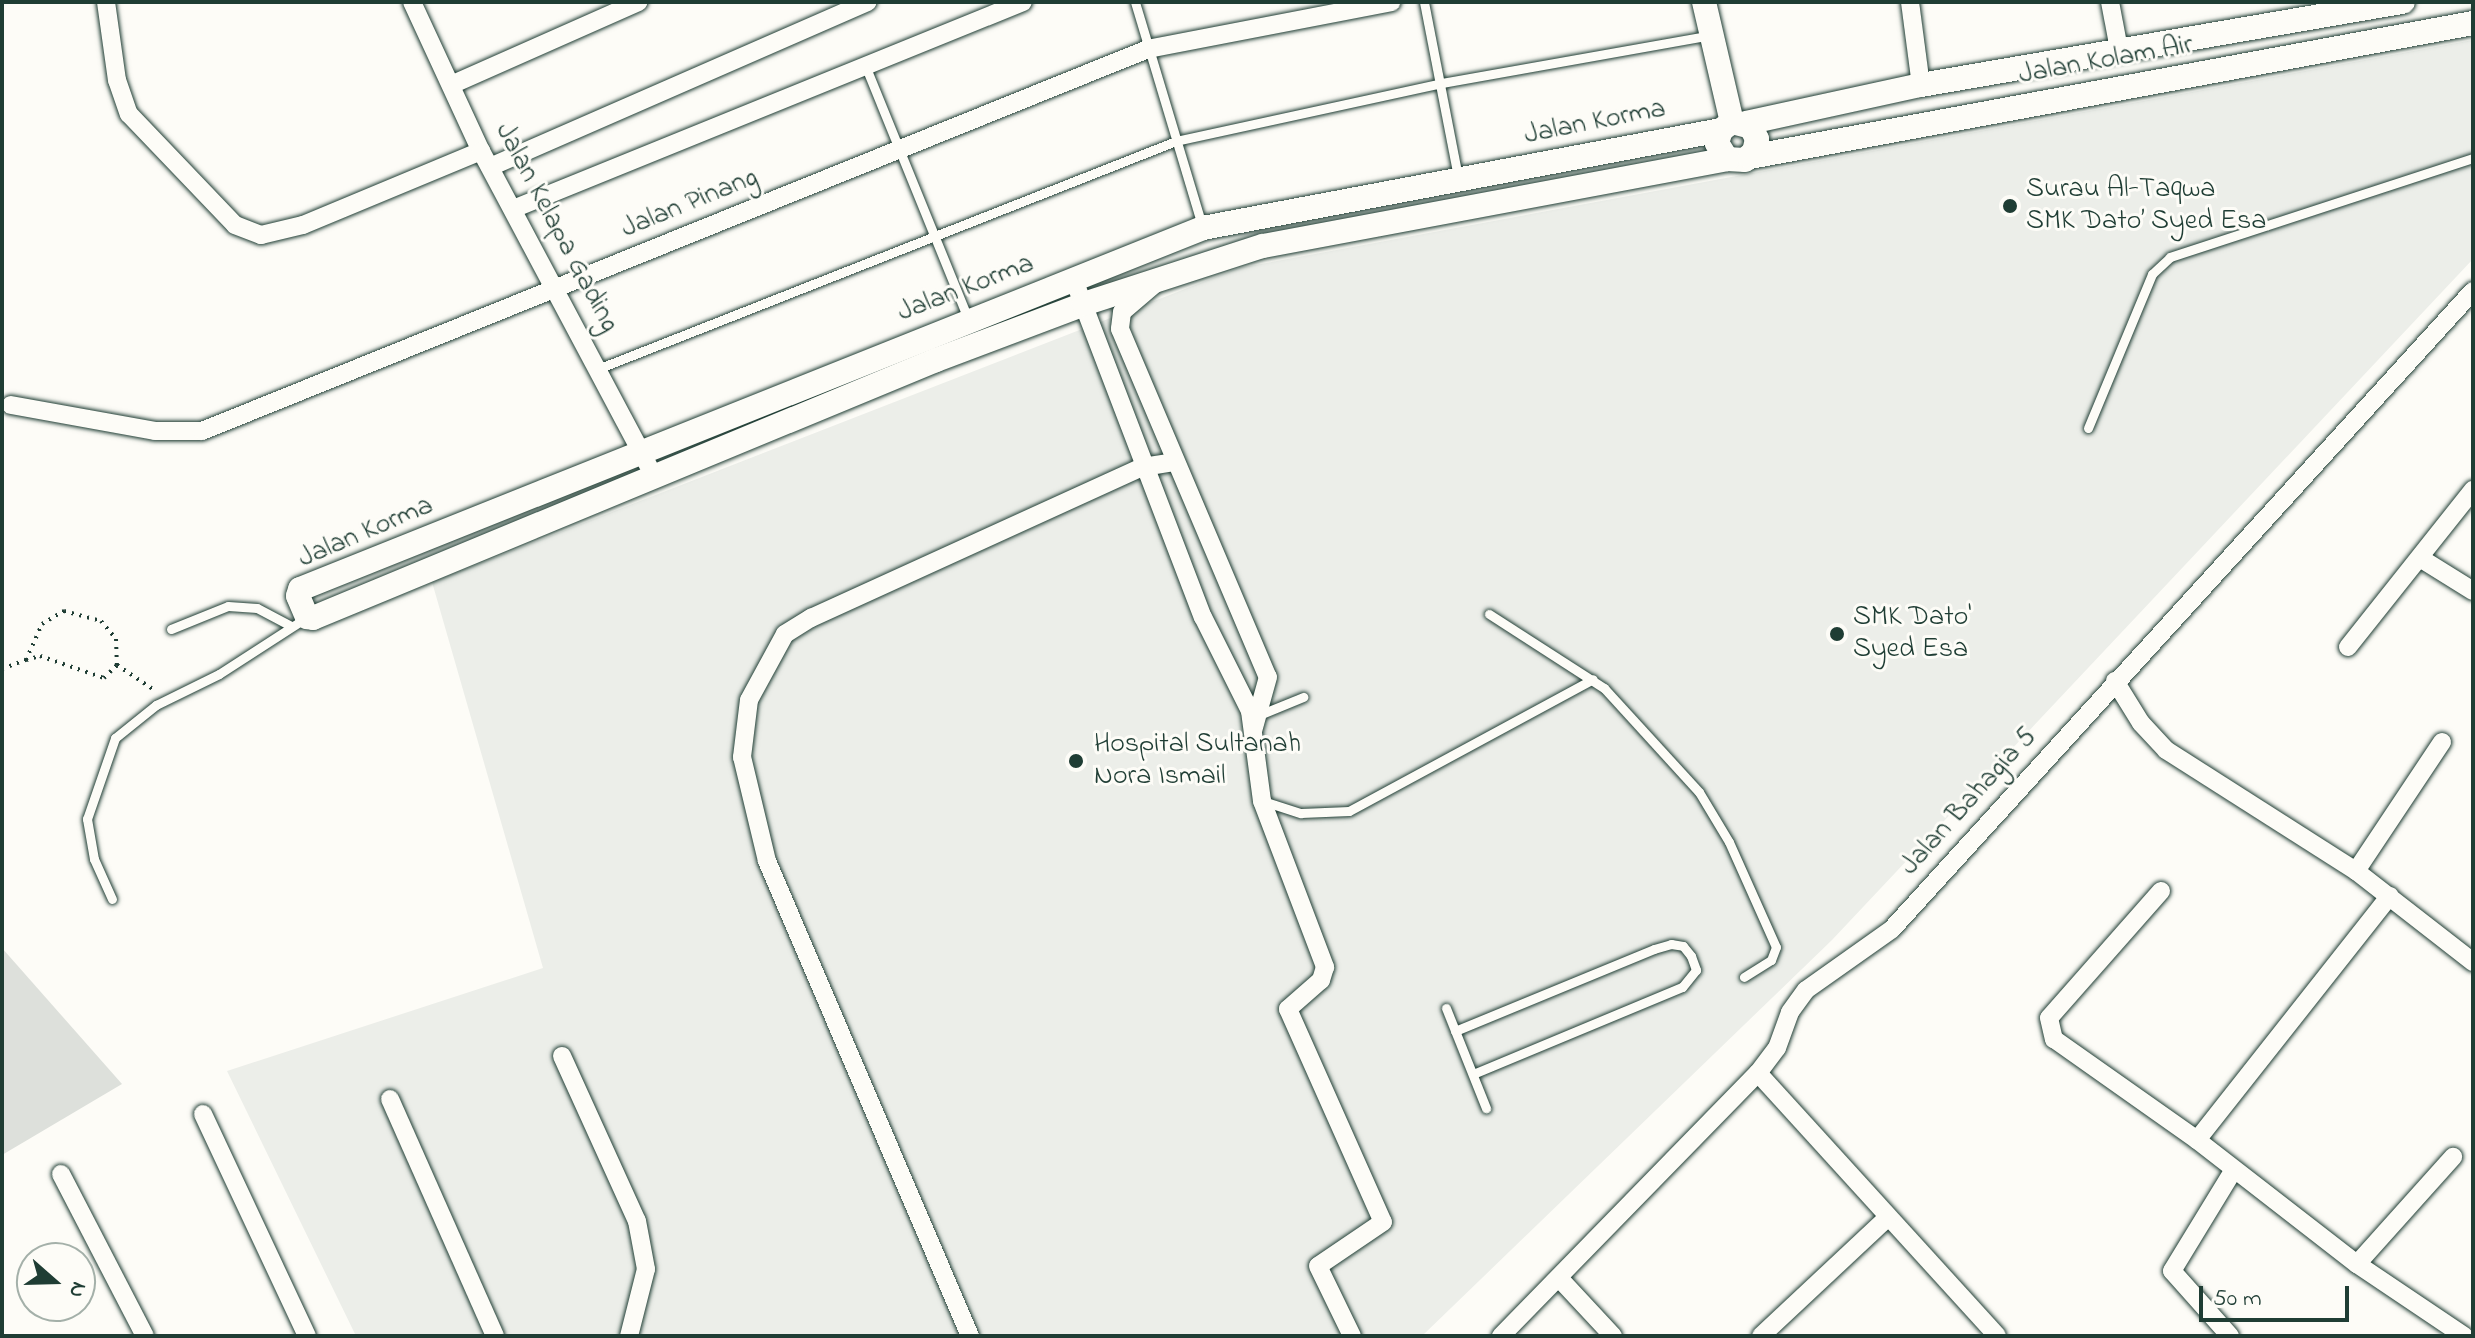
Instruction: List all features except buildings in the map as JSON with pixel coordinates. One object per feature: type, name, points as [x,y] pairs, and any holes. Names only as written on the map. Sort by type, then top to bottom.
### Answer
[{"type":"street","points":[[106,2],[117,80],[129,114],[235,225],[261,235],[303,225],[485,159],[867,2]]},
{"type":"street","name":"Jalan Kelapa Gading","points":[[412,2],[485,159],[600,368],[655,478]]},
{"type":"street","points":[[451,85],[638,2]]},
{"type":"street","points":[[513,209],[1023,2]]},
{"type":"street","name":"Jalan Pinang","points":[[11,405],[155,431],[202,431],[900,152],[1148,49],[1392,2]]},
{"type":"street","points":[[1704,2],[1733,125],[1718,149],[1739,158],[1757,139],[1733,125]]},
{"type":"street","points":[[1910,2],[1921,85]]},
{"type":"street","points":[[2110,2],[2119,49]]},
{"type":"street","name":"Jalan Kolam Air","points":[[1733,125],[2306,10],[2403,2]]},
{"type":"street","name":"Jalan Kolam Air","points":[[1739,158],[2473,23]]},
{"type":"street","name":"Jalan Korma","points":[[1733,125],[1203,228],[968,319],[643,453],[300,589],[299,621],[655,478],[936,360],[1084,304],[1263,246],[1739,158]]},
{"type":"street","points":[[1074,280],[1143,467],[1203,617],[1255,713]]},
{"type":"street","points":[[1158,281],[1122,312],[1120,329],[1192,507],[1268,677],[1255,713],[1252,734],[1262,801],[1325,967],[1321,980],[1288,1009],[1383,1222],[1318,1266],[1352,1336]]},
{"type":"street","name":"Jalan Bahagia 5","points":[[1501,1336],[1758,1073],[1777,1048],[1790,1012],[1806,990],[1892,929],[2473,291]]},
{"type":"street","points":[[970,1336],[767,861],[742,757],[749,700],[785,634],[811,618],[1143,467],[1174,462]]},
{"type":"street","points":[[2348,647],[2473,490]]},
{"type":"street","points":[[1164,516],[1192,507]]},
{"type":"street","points":[[2420,558],[2473,591]]},
{"type":"street","points":[[2115,681],[2141,723],[2166,750],[2356,871],[2473,962]]},
{"type":"street","points":[[2356,871],[2442,742]]},
{"type":"street","points":[[2161,891],[2098,958],[2047,1025],[2054,1039],[2197,1140],[2233,1171],[2357,1264],[2464,1336]]},
{"type":"street","points":[[2197,1140],[2390,896]]},
{"type":"street","points":[[562,1056],[637,1221],[646,1269],[629,1336]]},
{"type":"street","points":[[1758,1073],[1997,1336]]},
{"type":"street","points":[[390,1099],[495,1336]]},
{"type":"street","points":[[203,1114],[307,1336]]},
{"type":"street","points":[[2357,1264],[2453,1157]]},
{"type":"street","points":[[2230,1336],[2172,1271],[2233,1171]]},
{"type":"street","points":[[61,1174],[145,1336]]},
{"type":"street","points":[[1761,1336],[1887,1218]]},
{"type":"street","points":[[1559,1278],[1613,1336]]},
{"type":"lane","points":[[1135,2],[1203,228]]},
{"type":"lane","points":[[1424,2],[1459,180]]},
{"type":"lane","points":[[600,368],[1176,141],[1442,83],[1711,35]]},
{"type":"lane","points":[[865,65],[968,319]]},
{"type":"lane","points":[[2088,428],[2152,274],[2170,257],[2473,158]]},
{"type":"lane","points":[[171,629],[228,606],[257,608],[299,621]]},
{"type":"lane","points":[[1489,614],[1593,679],[1699,792],[1729,842],[1776,947],[1771,960],[1744,977]]},
{"type":"lane","points":[[112,899],[90,845],[89,805],[115,738],[169,699],[219,674],[299,621]]},
{"type":"lane","points":[[1262,801],[1301,813],[1349,811],[1593,679]]},
{"type":"lane","points":[[1255,713],[1303,697]]},
{"type":"lane","points":[[1455,1031],[1663,946],[1683,946],[1691,956],[1696,970],[1682,987],[1473,1074]]},
{"type":"lane","points":[[1446,1008],[1486,1108]]},
{"type":"path","points":[[2,669],[40,656],[104,678],[117,665],[116,639],[101,621],[64,611],[42,624],[26,660]]},
{"type":"path","points":[[117,665],[169,699]]},
{"type":"shaded area","name":"Hospital Sultanah Nora Ismail","points":[[2473,40],[2473,259],[1832,940],[1422,1336],[356,1336],[227,1071],[543,968],[432,582],[1239,268]]},
{"type":"shaded area","points":[[2,948],[122,1084],[2,1155]]},
{"type":"place","name":"Surau Al-Taqwa SMK Dato’ Syed Esa","points":[[2010,206]]},
{"type":"place","name":"SMK Dato' Syed Esa","points":[[1837,634]]},
{"type":"place","name":"Hospital Sultanah Nora Ismail","points":[[1076,761]]}]
